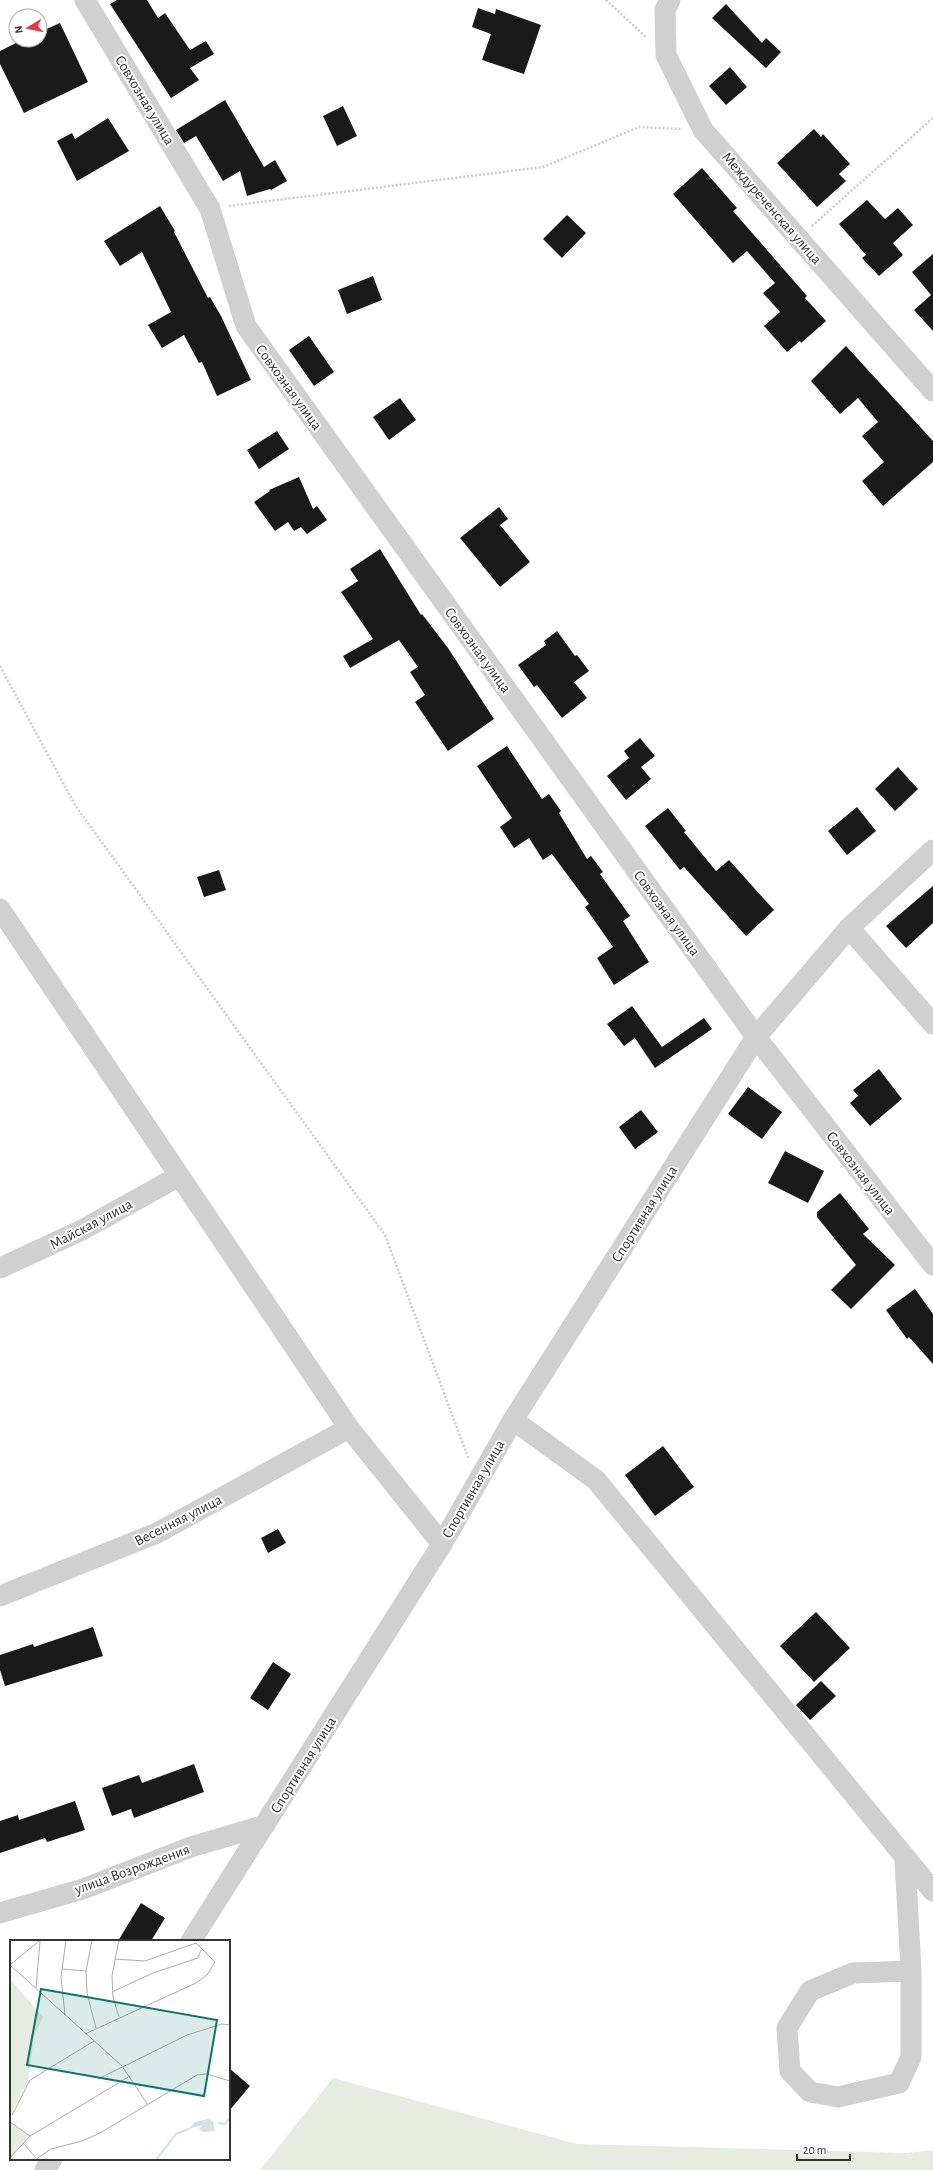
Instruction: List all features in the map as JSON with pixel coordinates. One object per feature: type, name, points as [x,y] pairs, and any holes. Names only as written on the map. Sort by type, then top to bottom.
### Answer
[{"type":"street","name":"Совхозная улица","points":[[85,0],[210,209],[246,326],[756,1038],[933,1265]]},
{"type":"street","name":"Междуреченская улица","points":[[670,0],[665,10],[666,55],[702,130],[933,391]]},
{"type":"street","name":"Спортивная улица","points":[[191,1940],[442,1544],[513,1420],[756,1038],[849,928],[933,850]]},
{"type":"street","points":[[0,909],[349,1428],[442,1544]]},
{"type":"street","points":[[849,928],[933,1024]]},
{"type":"street","name":"Майская улица","points":[[0,1268],[82,1230],[179,1176]]},
{"type":"street","points":[[513,1420],[596,1480],[905,1859],[933,1891]]},
{"type":"street","name":"Весенняя улица","points":[[0,1596],[157,1533],[349,1428]]},
{"type":"street","name":"улица Возрождения","points":[[0,1913],[82,1889],[191,1847],[265,1825]]},
{"type":"street","points":[[905,1859],[911,1971],[911,2057],[899,2083],[838,2097],[810,2092],[790,2072],[787,2028],[810,1991],[853,1973],[911,1971]]},
{"type":"street","points":[[44,2170],[51,2160]]},
{"type":"path","points":[[606,0],[666,55]]},
{"type":"path","points":[[798,238],[933,118]]},
{"type":"path","points":[[210,209],[543,167],[639,127],[702,130]]},
{"type":"path","points":[[0,666],[75,805],[385,1235],[478,1483]]},
{"type":"shaded area","points":[[333,2078],[577,2144],[907,2153],[933,2150],[933,2170],[260,2170]]},
{"type":"building","points":[[117,0],[147,0],[158,18],[165,13],[190,50],[206,41],[214,54],[190,68],[199,80],[171,98],[110,4]]},
{"type":"building","points":[[726,4],[762,43],[766,38],[781,52],[766,68],[712,18]]},
{"type":"building","points":[[478,8],[495,14],[496,9],[541,25],[524,74],[482,60],[491,34],[472,27]]},
{"type":"building","points":[[60,23],[88,82],[24,113],[0,64],[0,51],[8,47],[48,48],[48,28]]},
{"type":"building","points":[[730,67],[747,87],[726,105],[709,86]]},
{"type":"building","points":[[225,100],[264,167],[275,160],[287,181],[271,190],[270,189],[247,196],[240,171],[223,181],[196,136],[184,143],[176,130]]},
{"type":"building","points":[[343,106],[357,136],[337,146],[323,116]]},
{"type":"building","points":[[108,118],[129,151],[77,181],[57,141],[72,133],[75,139]]},
{"type":"building","points":[[814,129],[821,137],[823,134],[850,164],[839,174],[846,181],[817,207],[777,163]]},
{"type":"building","points":[[702,168],[737,208],[733,211],[807,296],[805,298],[826,321],[801,343],[800,341],[787,352],[764,326],[780,312],[763,293],[775,283],[747,251],[733,263],[673,194]]},
{"type":"building","points":[[867,200],[885,219],[898,208],[913,225],[893,243],[903,255],[879,276],[862,258],[866,255],[839,224]]},
{"type":"building","points":[[160,206],[175,231],[174,232],[208,298],[210,297],[221,316],[251,380],[217,396],[202,362],[199,363],[184,335],[162,348],[148,325],[171,312],[142,252],[120,266],[104,241]]},
{"type":"building","points":[[567,215],[586,233],[562,258],[543,239]]},
{"type":"building","points":[[933,254],[933,331],[914,310],[931,295],[912,272]]},
{"type":"building","points":[[373,276],[382,300],[347,314],[338,290]]},
{"type":"building","points":[[309,336],[334,372],[314,386],[289,350]]},
{"type":"building","points":[[846,346],[933,441],[933,462],[883,506],[862,481],[884,462],[862,436],[878,422],[858,398],[840,414],[811,381]]},
{"type":"building","points":[[400,398],[416,420],[389,440],[373,417]]},
{"type":"building","points":[[277,431],[289,449],[259,469],[247,450]]},
{"type":"building","points":[[299,477],[313,509],[317,506],[327,520],[307,534],[301,527],[294,531],[288,522],[275,531],[254,502],[270,491],[269,490]]},
{"type":"building","points":[[499,507],[508,519],[500,525],[530,562],[500,587],[460,538]]},
{"type":"building","points":[[380,549],[421,615],[422,614],[448,648],[494,719],[448,751],[415,702],[425,695],[410,672],[418,667],[399,640],[350,668],[343,656],[373,639],[341,592],[358,581],[350,569]]},
{"type":"building","points":[[557,631],[575,656],[577,655],[589,671],[574,682],[587,698],[562,718],[537,685],[534,687],[518,665],[546,645],[544,641]]},
{"type":"building","points":[[640,738],[655,756],[641,767],[651,779],[626,800],[607,776],[629,758],[624,751]]},
{"type":"building","points":[[507,746],[542,799],[549,794],[561,811],[559,813],[587,859],[591,856],[603,872],[600,874],[630,916],[623,921],[649,962],[614,985],[597,958],[613,947],[585,907],[589,904],[552,854],[543,860],[529,838],[514,848],[500,827],[512,818],[477,766]]},
{"type":"building","points":[[898,767],[918,789],[895,811],[875,789]]},
{"type":"building","points":[[857,807],[876,831],[847,855],[828,831]]},
{"type":"building","points":[[668,808],[686,831],[684,832],[716,871],[729,860],[774,910],[746,936],[684,867],[680,870],[645,826]]},
{"type":"building","points":[[219,870],[226,890],[204,897],[197,877]]},
{"type":"building","points":[[933,886],[933,923],[906,948],[886,926]]},
{"type":"building","points":[[632,1006],[662,1047],[704,1018],[712,1029],[655,1068],[635,1038],[624,1046],[607,1024]]},
{"type":"building","points":[[879,1069],[902,1099],[870,1126],[850,1103],[858,1096],[853,1090]]},
{"type":"building","points":[[748,1087],[782,1112],[762,1139],[728,1114]]},
{"type":"building","points":[[641,1110],[658,1132],[635,1149],[619,1127]]},
{"type":"building","points":[[785,1151],[824,1171],[808,1203],[768,1183]]},
{"type":"building","points":[[840,1193],[869,1229],[863,1234],[895,1265],[851,1309],[831,1290],[856,1265],[817,1217],[817,1212]]},
{"type":"building","points":[[915,1289],[933,1314],[933,1364],[909,1337],[907,1339],[886,1310]]},
{"type":"building","points":[[663,1446],[694,1487],[655,1516],[625,1475]]},
{"type":"building","points":[[278,1529],[286,1543],[268,1553],[261,1538]]},
{"type":"building","points":[[816,1612],[850,1648],[814,1682],[780,1646]]},
{"type":"building","points":[[93,1627],[103,1656],[5,1686],[0,1670],[0,1655],[33,1644],[34,1647]]},
{"type":"building","points":[[273,1662],[291,1674],[268,1710],[250,1698]]},
{"type":"building","points":[[821,1681],[836,1696],[810,1720],[796,1705]]},
{"type":"building","points":[[194,1764],[204,1792],[134,1818],[131,1809],[112,1816],[102,1788],[139,1775],[142,1783]]},
{"type":"building","points":[[75,1801],[85,1830],[47,1842],[45,1838],[0,1853],[0,1821],[18,1815],[19,1820]]},
{"type":"building","points":[[141,1903],[165,1918],[152,1940],[119,1940]]},
{"type":"building","points":[[230,2069],[250,2086],[230,2110]]}]
